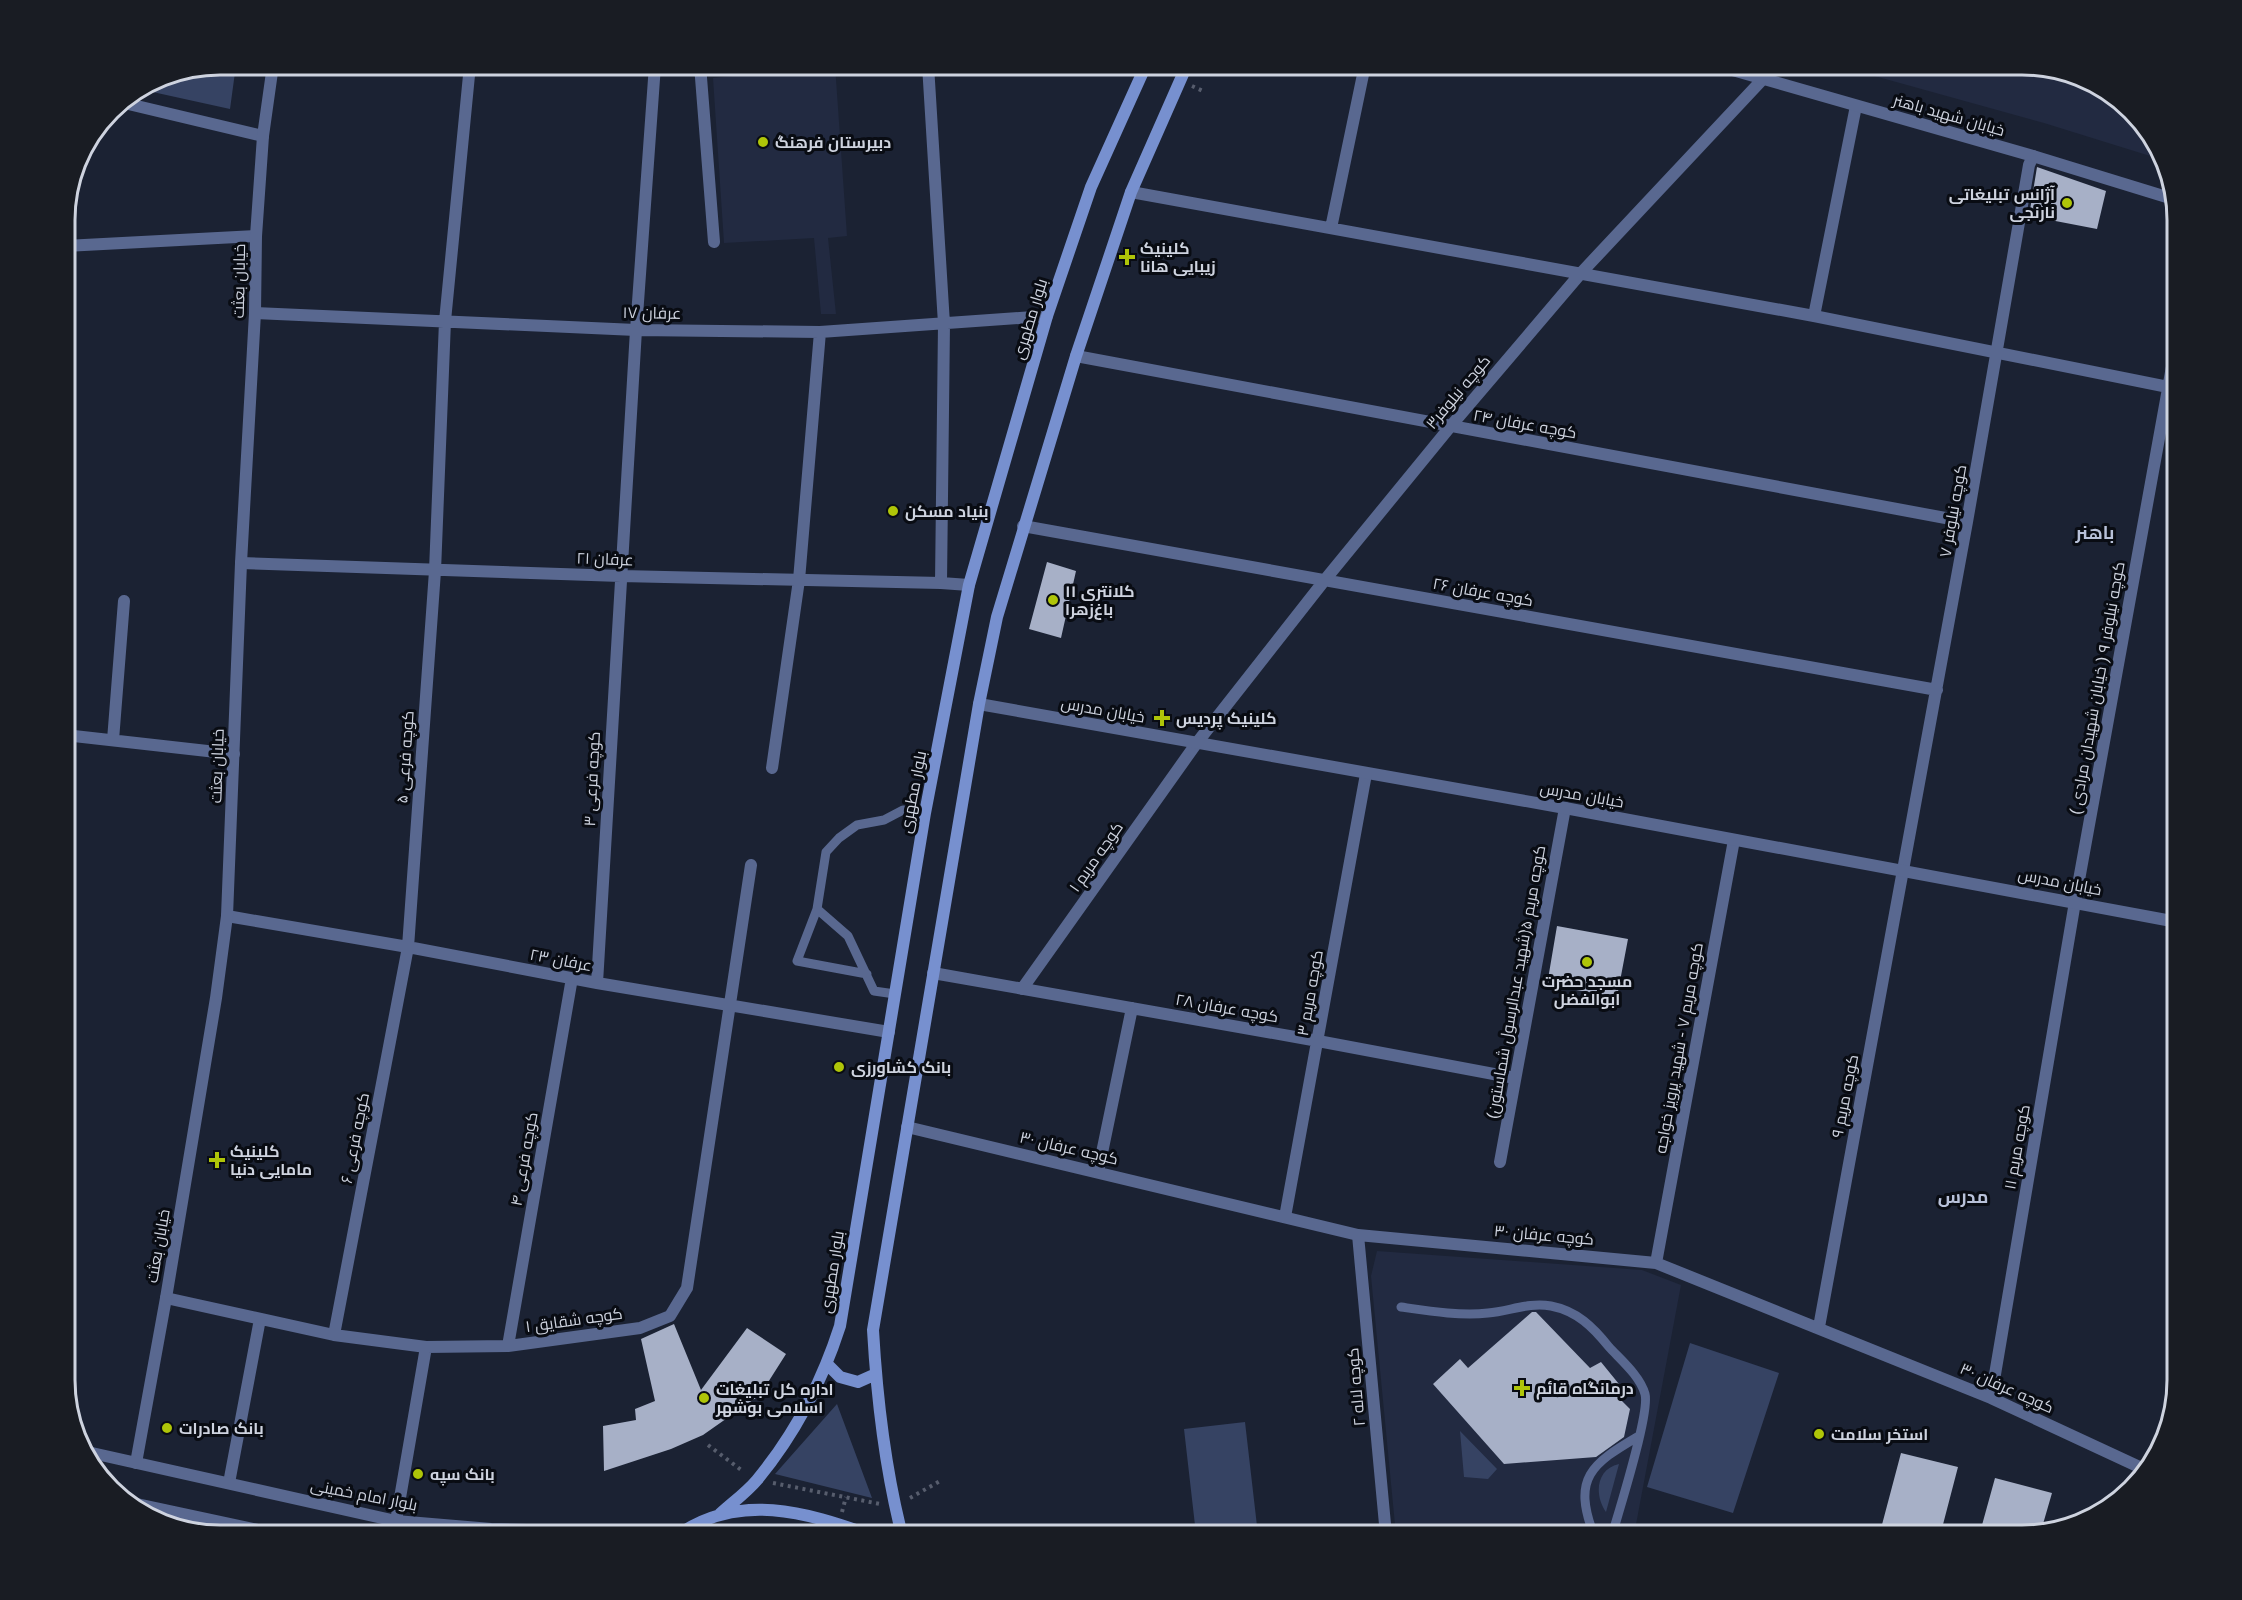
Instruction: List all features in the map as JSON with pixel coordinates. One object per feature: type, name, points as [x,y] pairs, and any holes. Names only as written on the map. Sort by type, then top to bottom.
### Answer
[{"type":"main road","name":"بلوار مطهری","points":[[720,1514],[757,1480],[805,1411],[827,1365],[840,1326],[926,813],[969,585],[1047,316],[1091,187],[1141,75]]},
{"type":"main road","points":[[899,1525],[877,1397],[873,1330],[979,705],[997,617],[1076,356],[1131,192],[1182,75]]},
{"type":"main road","points":[[827,1365],[840,1377],[858,1382],[876,1374]]},
{"type":"main road","points":[[699,1525],[720,1514],[774,1509],[820,1518],[839,1525]]},
{"type":"street","name":"خیابان بعثت","points":[[136,1463],[166,1299],[228,916],[241,563],[255,313],[256,236],[272,75]]},
{"type":"street","points":[[435,571],[445,321],[469,75]]},
{"type":"street","points":[[621,576],[654,75]]},
{"type":"street","points":[[702,75],[714,242]]},
{"type":"street","points":[[929,75],[944,324],[941,583]]},
{"type":"street","points":[[1331,228],[1363,75]]},
{"type":"street","name":"خیابان شهید باهنر","points":[[1751,75],[2165,197]]},
{"type":"street","name":"کوچه نیلوفر۳","points":[[1196,744],[1324,581],[1450,427],[1581,273],[1767,75]]},
{"type":"street","points":[[132,105],[264,136]]},
{"type":"street","points":[[1814,316],[1856,106]]},
{"type":"street","name":"کوچه نیلوفر ۷","points":[[1904,871],[2033,156]]},
{"type":"street","points":[[1131,192],[1814,316],[1998,351],[2167,387]]},
{"type":"street","points":[[75,245],[256,236]]},
{"type":"street","name":"عرفان ۱۷","points":[[255,313],[636,330],[820,332],[1047,316]]},
{"type":"street","points":[[772,768],[799,579],[820,332]]},
{"type":"street","name":"کوچه عرفان ۲۴","points":[[1076,356],[1967,522]]},
{"type":"street","name":"کوچه نیلوفر ۹ ( خیابان شهیدان مرادی )","points":[[2075,902],[2167,393]]},
{"type":"street","name":"کوچه عرفان ۲۶","points":[[1023,526],[1937,690]]},
{"type":"street","name":"عرفان ۲۱","points":[[241,563],[435,571],[969,585]]},
{"type":"street","name":"کوچه فرعی ۵","points":[[408,947],[435,571]]},
{"type":"street","name":"کوچه فرعی ۳","points":[[597,984],[621,576]]},
{"type":"street","points":[[112,740],[124,601]]},
{"type":"street","name":"خیابان مدرس","points":[[979,705],[1565,808],[2167,920]]},
{"type":"street","points":[[75,736],[234,754]]},
{"type":"street","name":"کوچه مریم ۱","points":[[1022,989],[1196,744]]},
{"type":"street","name":"کوچه مریم ۳","points":[[1285,1217],[1366,774]]},
{"type":"street","name":"کوچه مریم ۵(شهید عبدالرسول شماستون)","points":[[1500,1162],[1565,808]]},
{"type":"street","name":"کوچه مریم ۷ - شهید پرویز خواجه","points":[[1656,1263],[1734,840]]},
{"type":"street","name":"کوچه شقایق ۱","points":[[166,1299],[334,1335],[426,1347],[508,1346],[640,1328],[670,1316],[687,1288],[751,865]]},
{"type":"street","name":"کوچه مریم ۹","points":[[1819,1327],[1904,871]]},
{"type":"street","name":"کوچه مریم ۱۱","points":[[1991,1398],[2075,902]]},
{"type":"street","name":"عرفان ۲۳","points":[[228,916],[408,947],[597,984],[889,1032]]},
{"type":"street","name":"کوچه فرعی ۶","points":[[334,1335],[408,947]]},
{"type":"street","name":"کوچه عرفان ۲۸","points":[[933,973],[1515,1078]]},
{"type":"street","name":"کوچه فرعی ۴","points":[[508,1346],[572,978]]},
{"type":"street","points":[[1098,1172],[1132,1008]]},
{"type":"street","name":"کوچه عرفان ۳۰","points":[[907,1127],[1358,1234],[1656,1263],[1991,1398],[2138,1466]]},
{"type":"street","name":"کوچه لاله ۲","points":[[1358,1234],[1385,1525]]},
{"type":"street","points":[[229,1483],[260,1319]]},
{"type":"street","points":[[396,1521],[426,1347]]},
{"type":"street","name":"بلوار امام خمینی","points":[[95,1454],[396,1521],[431,1525]]},
{"type":"street","points":[[148,1507],[231,1525]]},
{"type":"lane","points":[[867,974],[797,961],[817,909],[826,852],[839,838],[857,825],[884,819],[903,810],[926,813]]},
{"type":"lane","points":[[817,909],[848,936],[874,991],[895,994]]},
{"type":"lane","points":[[1401,1307],[1486,1314],[1512,1310],[1529,1304],[1552,1306],[1572,1313],[1589,1323],[1637,1379],[1645,1394],[1644,1419],[1615,1525]]},
{"type":"lane","points":[[1591,1525],[1586,1502],[1586,1484],[1589,1474],[1610,1453],[1639,1436]]},
{"type":"path","points":[[708,1445],[757,1480],[895,1506],[940,1481]]},
{"type":"shaded area","points":[[235,75],[230,109],[152,92],[192,78]]},
{"type":"shaded area","name":"دبیرستان فرهنگ","points":[[741,75],[836,75],[847,236],[828,238],[836,314],[821,314],[814,238],[724,243],[713,78]]},
{"type":"shaded area","points":[[1871,75],[2031,75],[2069,83],[2103,99],[2118,111],[2143,139],[2152,157],[2044,123]]},
{"type":"shaded area","name":"درمانگاه قائم","points":[[1377,1251],[1642,1270],[1681,1285],[1636,1525],[1395,1525],[1371,1276]]},
{"type":"shaded area","points":[[1690,1343],[1779,1373],[1733,1513],[1647,1487]]},
{"type":"shaded area","points":[[837,1404],[872,1498],[775,1474]]},
{"type":"shaded area","points":[[1245,1422],[1257,1525],[1195,1525],[1184,1429]]},
{"type":"shaded area","points":[[1460,1431],[1497,1469],[1488,1479],[1464,1477]]},
{"type":"shaded area","points":[[1619,1464],[1606,1512],[1600,1498],[1599,1484],[1606,1471]]},
{"type":"building","name":"آژانس تبلیغاتی نارنجی","points":[[2037,167],[2106,191],[2097,229],[2029,216]]},
{"type":"building","name":"کلانتری ۱۱ باغ‌زهرا","points":[[1047,562],[1076,571],[1061,638],[1029,629]]},
{"type":"building","name":"مسجد حضرت ابوالفضل","points":[[1557,926],[1628,939],[1617,997],[1547,985]]},
{"type":"building","points":[[1532,1312],[1536,1312],[1590,1368],[1601,1362],[1623,1389],[1615,1394],[1630,1409],[1624,1437],[1596,1457],[1504,1464],[1433,1384],[1460,1359],[1468,1368]]},
{"type":"building","name":"اداره کل تبلیغات اسلامی بوشهر","points":[[674,1324],[701,1390],[747,1328],[786,1354],[760,1395],[703,1435],[671,1449],[604,1471],[603,1426],[636,1420],[635,1409],[655,1401],[641,1339]]},
{"type":"building","points":[[1901,1453],[1958,1467],[1943,1525],[1882,1525]]},
{"type":"building","points":[[1995,1478],[2052,1493],[2043,1523],[1982,1525]]},
{"type":"place","name":"دبیرستان فرهنگ","points":[[763,142]]},
{"type":"place","name":"آژانس تبلیغاتی نارنجی","points":[[2067,203]]},
{"type":"place","name":"کلینیک زیبایی هانا","points":[[1127,257]]},
{"type":"place","name":"بنیاد مسکن","points":[[893,511]]},
{"type":"place","name":"کلانتری ۱۱ باغ‌زهرا","points":[[1053,600]]},
{"type":"place","name":"کلینیک پردیس","points":[[1162,718]]},
{"type":"place","name":"مسجد حضرت ابوالفضل","points":[[1587,962]]},
{"type":"place","name":"بانک کشاورزی","points":[[839,1067]]},
{"type":"place","name":"کلینیک مامایی دنیا","points":[[217,1160]]},
{"type":"place","name":"درمانگاه قائم","points":[[1522,1388]]},
{"type":"place","name":"اداره کل تبلیغات اسلامی بوشهر","points":[[704,1398]]},
{"type":"place","name":"بانک صادرات","points":[[167,1428]]},
{"type":"place","name":"استخر سلامت","points":[[1819,1434]]},
{"type":"place","name":"بانک سپه","points":[[418,1474]]},
{"type":"district","name":"باهنر","points":[[2095,533]]},
{"type":"district","name":"مدرس","points":[[1963,1197]]}]
